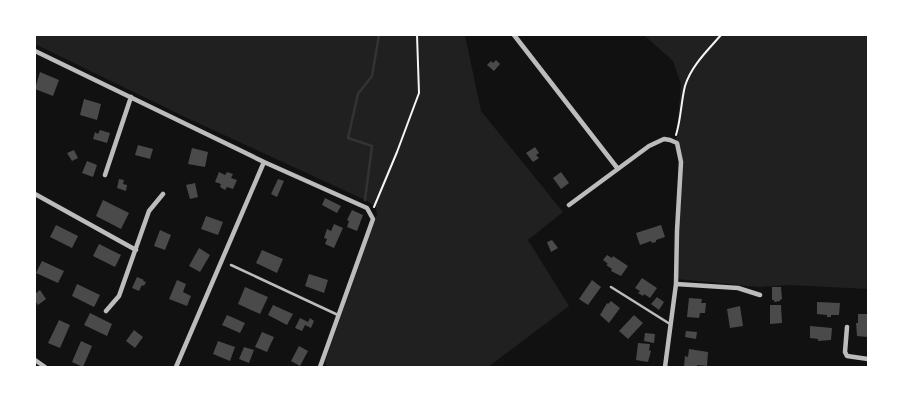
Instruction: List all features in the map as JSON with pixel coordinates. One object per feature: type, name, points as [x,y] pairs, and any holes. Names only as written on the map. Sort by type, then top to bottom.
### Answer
[{"type":"street","points":[[514,35],[618,168]]},
{"type":"street","points":[[35,51],[264,162],[367,208],[373,219],[320,367]]},
{"type":"street","points":[[105,175],[131,97]]},
{"type":"street","points":[[569,205],[658,141],[674,141],[678,145],[681,162],[676,284],[665,367]]},
{"type":"street","points":[[176,367],[264,162]]},
{"type":"street","points":[[35,194],[136,250]]},
{"type":"street","points":[[106,311],[119,296],[149,211],[163,194]]},
{"type":"street","points":[[676,284],[738,288],[760,295]]},
{"type":"street","points":[[847,327],[845,352],[847,356],[868,359]]},
{"type":"street","points":[[35,360],[45,367]]},
{"type":"lane","points":[[231,265],[338,315]]},
{"type":"lane","points":[[611,287],[672,324]]},
{"type":"path","points":[[371,214],[398,152],[419,93],[417,35]]},
{"type":"path","points":[[674,141],[680,123],[686,85],[697,62],[721,35]]},
{"type":"shaded area","points":[[35,35],[465,35],[481,111],[563,212],[528,240],[569,306],[488,367],[327,367],[325,361],[377,215],[376,207],[365,200],[185,117],[35,44]]},
{"type":"shaded area","points":[[644,35],[868,35],[868,289],[790,285],[760,287],[677,279],[681,162],[676,142],[681,84],[673,61]]},
{"type":"building","points":[[496,60],[500,64],[494,71],[487,65],[491,61],[493,63]]},
{"type":"building","points":[[40,72],[59,80],[53,96],[35,89]]},
{"type":"building","points":[[84,99],[101,104],[97,120],[80,115]]},
{"type":"building","points":[[100,130],[110,133],[107,143],[93,139],[95,132],[98,134]]},
{"type":"building","points":[[138,145],[153,149],[150,159],[135,155]]},
{"type":"building","points":[[535,147],[539,153],[536,155],[539,158],[533,162],[526,153]]},
{"type":"building","points":[[192,148],[208,152],[205,167],[188,164]]},
{"type":"building","points":[[74,150],[78,158],[72,161],[67,153]]},
{"type":"building","points":[[87,161],[97,165],[93,177],[82,173]]},
{"type":"building","points":[[219,172],[225,175],[227,172],[233,174],[231,178],[237,180],[233,189],[227,187],[225,190],[220,187],[221,184],[215,182]]},
{"type":"building","points":[[561,172],[569,183],[561,189],[553,178]]},
{"type":"building","points":[[119,179],[124,180],[123,184],[127,185],[126,191],[117,188]]},
{"type":"building","points":[[278,179],[284,181],[277,197],[271,194]]},
{"type":"building","points":[[195,183],[198,197],[190,199],[186,185]]},
{"type":"building","points":[[325,198],[341,206],[337,213],[322,205]]},
{"type":"building","points":[[103,200],[129,213],[121,229],[96,216]]},
{"type":"building","points":[[352,210],[363,215],[357,231],[347,227],[349,221],[347,220]]},
{"type":"building","points":[[206,216],[223,222],[218,235],[201,229]]},
{"type":"building","points":[[334,224],[343,228],[334,248],[325,244],[327,239],[324,238],[327,229],[331,231]]},
{"type":"building","points":[[56,225],[78,236],[72,248],[50,237]]},
{"type":"building","points":[[661,225],[665,237],[656,240],[656,242],[652,243],[651,241],[640,245],[636,233]]},
{"type":"building","points":[[160,230],[171,235],[165,250],[154,246]]},
{"type":"building","points":[[552,240],[558,248],[551,252],[547,242]]},
{"type":"building","points":[[99,244],[121,255],[115,267],[93,256]]},
{"type":"building","points":[[199,248],[210,255],[200,272],[189,266]]},
{"type":"building","points":[[262,250],[283,259],[277,273],[256,263]]},
{"type":"building","points":[[607,255],[612,258],[613,256],[628,266],[621,276],[611,271],[612,269],[606,265],[608,264],[603,260]]},
{"type":"building","points":[[42,261],[64,271],[58,283],[36,273]]},
{"type":"building","points":[[309,274],[328,280],[324,293],[305,286]]},
{"type":"building","points":[[137,277],[146,282],[139,291],[132,288]]},
{"type":"building","points":[[642,278],[657,288],[650,298],[638,293],[640,291],[635,288]]},
{"type":"building","points":[[177,280],[186,284],[183,292],[191,296],[187,306],[169,299]]},
{"type":"building","points":[[592,280],[601,287],[588,305],[579,299]]},
{"type":"building","points":[[77,284],[100,295],[94,307],[72,296]]},
{"type":"building","points":[[245,287],[268,297],[260,314],[238,304]]},
{"type":"building","points":[[772,287],[781,287],[782,299],[780,301],[774,302],[772,300]]},
{"type":"building","points":[[40,290],[46,299],[38,305],[35,301],[35,294]]},
{"type":"building","points":[[657,297],[664,302],[659,310],[651,304]]},
{"type":"building","points":[[689,298],[702,299],[701,303],[706,303],[705,313],[700,313],[699,318],[687,317]]},
{"type":"building","points":[[611,301],[620,308],[609,323],[600,315],[607,303]]},
{"type":"building","points":[[817,302],[840,303],[839,315],[827,317],[827,315],[817,314]]},
{"type":"building","points":[[273,305],[293,314],[287,325],[268,315]]},
{"type":"building","points":[[770,305],[781,305],[782,323],[770,324]]},
{"type":"building","points":[[740,306],[743,326],[730,328],[727,309]]},
{"type":"building","points":[[90,313],[112,324],[107,336],[84,325]]},
{"type":"building","points":[[858,314],[868,314],[868,337],[857,336],[856,323],[858,323]]},
{"type":"building","points":[[227,315],[245,323],[240,333],[222,325]]},
{"type":"building","points":[[634,315],[643,323],[628,339],[619,331]]},
{"type":"building","points":[[300,318],[308,322],[310,318],[314,321],[311,328],[305,325],[302,331],[295,328]]},
{"type":"building","points":[[59,320],[70,325],[60,348],[48,343]]},
{"type":"building","points":[[810,326],[832,328],[831,340],[818,341],[818,339],[810,338]]},
{"type":"building","points":[[134,330],[143,337],[135,348],[126,341]]},
{"type":"building","points":[[686,331],[697,332],[696,339],[685,337]]},
{"type":"building","points":[[262,332],[274,337],[267,352],[255,347]]},
{"type":"building","points":[[645,333],[655,334],[654,343],[644,341]]},
{"type":"building","points":[[81,341],[92,346],[83,367],[72,362]]},
{"type":"building","points":[[218,341],[235,347],[230,361],[213,354]]},
{"type":"building","points":[[638,343],[650,344],[649,350],[651,351],[648,362],[636,360]]},
{"type":"building","points":[[299,346],[308,351],[300,366],[291,361]]},
{"type":"building","points":[[244,347],[254,350],[249,363],[239,359]]},
{"type":"building","points":[[689,349],[708,352],[707,366],[684,367],[685,356],[688,357]]},
{"type":"waterway","points":[[365,200],[372,146],[348,138],[358,94],[372,76],[379,35]]}]
